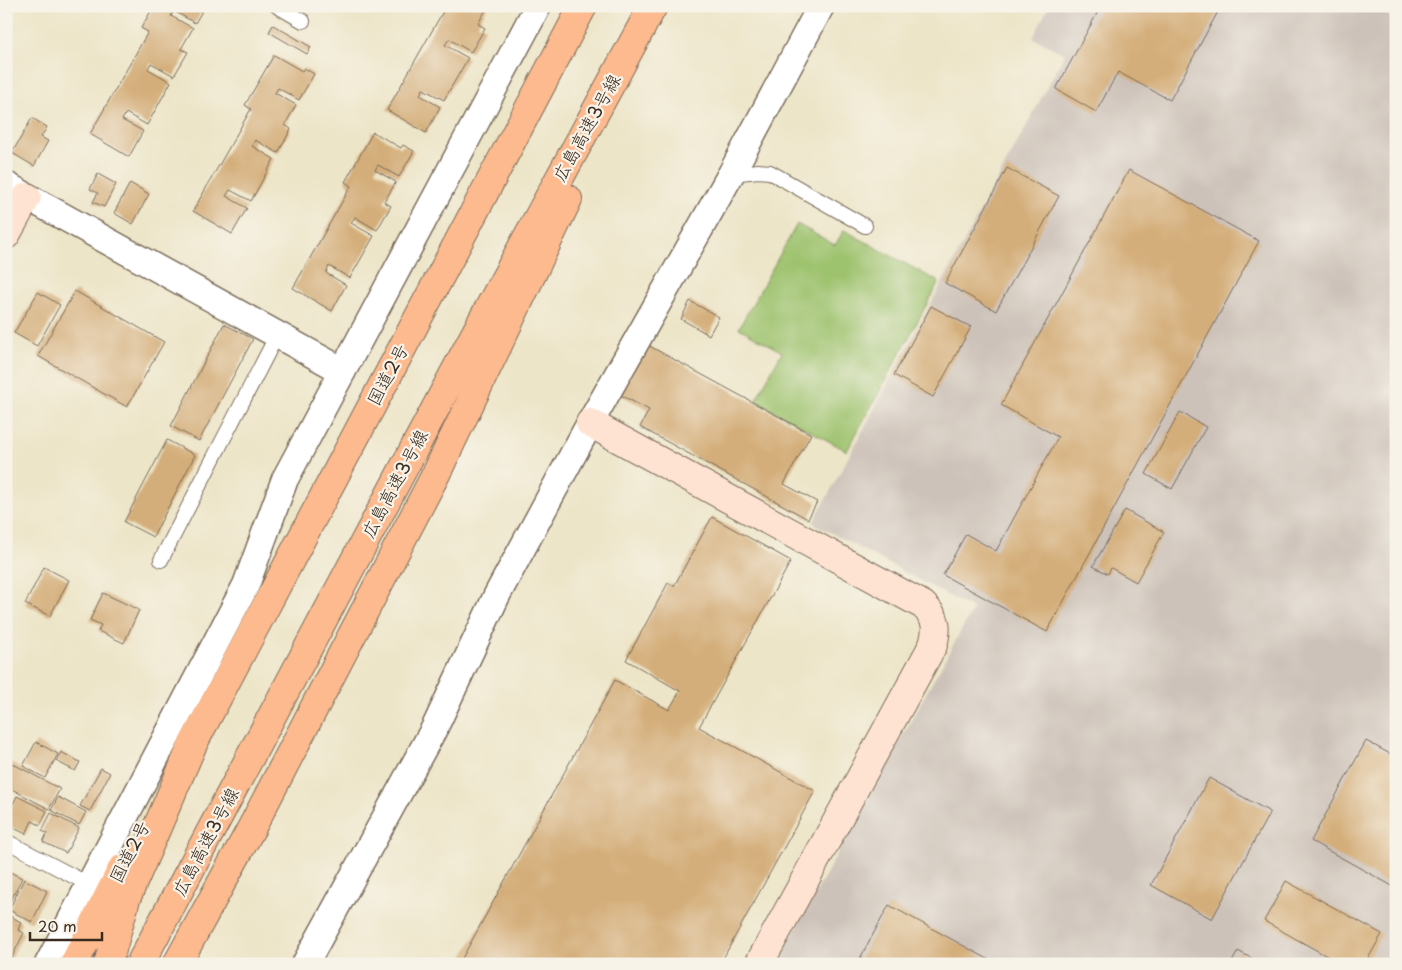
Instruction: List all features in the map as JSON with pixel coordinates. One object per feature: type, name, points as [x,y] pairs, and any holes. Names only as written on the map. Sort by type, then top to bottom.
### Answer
[{"type":"highway","name":"国道2号","points":[[108,964],[126,899],[193,744],[583,6]]},
{"type":"highway","name":"広島高速3号線","points":[[140,964],[480,325],[653,6]]},
{"type":"highway","name":"広島高速3号線","points":[[177,964],[251,829],[437,472],[661,6]]},
{"type":"highway","name":"国道2号","points":[[74,964],[166,782],[193,744]]},
{"type":"street","points":[[48,964],[246,585],[285,479],[538,6]]},
{"type":"street","points":[[305,964],[435,727],[497,595],[590,423],[731,174],[820,6]]},
{"type":"street","points":[[6,235],[17,191],[343,371]]},
{"type":"street","points":[[590,423],[923,605],[931,612],[936,622],[936,634],[933,645],[759,964]]},
{"type":"lane","points":[[277,6],[303,21]]},
{"type":"lane","points":[[731,174],[758,171],[770,172],[865,226]]},
{"type":"lane","points":[[161,560],[277,335]]},
{"type":"lane","points":[[6,841],[90,885]]},
{"type":"shaded area","points":[[1049,6],[1372,6],[1396,19],[1396,964],[776,964],[973,609],[813,523],[1065,54],[1033,38]]},
{"type":"green space","points":[[797,224],[835,245],[844,230],[939,282],[847,451],[755,401],[782,352],[739,328]]},
{"type":"building","points":[[154,6],[205,6],[195,23],[174,11],[171,16],[193,28],[181,49],[188,52],[174,76],[151,63],[148,69],[171,82],[147,125],[126,113],[122,120],[143,131],[129,157],[90,134],[148,32],[141,28]]},
{"type":"building","points":[[442,6],[488,6],[478,24],[485,28],[471,52],[449,39],[445,45],[468,58],[444,100],[423,89],[420,95],[440,107],[426,133],[387,110],[445,8]]},
{"type":"building","points":[[1101,6],[1221,6],[1170,100],[1118,72],[1096,112],[1056,89]]},
{"type":"building","points":[[273,25],[311,47],[307,54],[269,32]]},
{"type":"building","points":[[274,55],[302,71],[304,68],[314,74],[299,100],[278,88],[275,93],[296,105],[285,125],[291,129],[278,153],[255,140],[252,146],[274,159],[251,201],[230,190],[226,196],[247,208],[232,234],[193,211],[251,109],[245,105]]},
{"type":"building","points":[[32,118],[47,127],[41,137],[48,141],[34,166],[12,153]]},
{"type":"building","points":[[373,132],[401,148],[403,145],[414,151],[399,177],[378,165],[375,170],[396,182],[384,202],[391,206],[377,230],[355,217],[351,223],[374,236],[350,278],[329,266],[326,273],[346,285],[332,311],[293,288],[351,186],[345,182]]},
{"type":"building","points":[[1007,168],[1059,196],[996,311],[945,283]]},
{"type":"building","points":[[1129,170],[1259,241],[1047,632],[943,575],[966,534],[996,551],[1058,437],[1001,405]]},
{"type":"building","points":[[98,174],[116,184],[104,207],[93,202],[98,193],[90,189]]},
{"type":"building","points":[[130,183],[149,194],[133,224],[114,213]]},
{"type":"building","points":[[75,291],[164,342],[127,407],[38,356]]},
{"type":"building","points":[[38,292],[60,305],[37,346],[14,333]]},
{"type":"building","points":[[690,301],[719,317],[709,335],[681,319]]},
{"type":"building","points":[[931,306],[971,327],[933,397],[894,375]]},
{"type":"building","points":[[224,324],[253,339],[199,441],[171,426]]},
{"type":"building","points":[[642,342],[811,434],[784,484],[817,502],[808,519],[640,427],[649,410],[615,392]]},
{"type":"building","points":[[1180,412],[1206,427],[1172,489],[1146,474]]},
{"type":"building","points":[[167,440],[195,455],[153,537],[124,522]]},
{"type":"building","points":[[1125,510],[1164,532],[1136,582],[1111,568],[1108,574],[1093,566]]},
{"type":"building","points":[[712,517],[791,561],[699,727],[815,791],[720,964],[459,964],[615,680],[669,710],[680,691],[626,660],[668,583],[674,586]]},
{"type":"building","points":[[44,567],[69,580],[50,616],[25,604]]},
{"type":"building","points":[[103,593],[139,610],[124,643],[98,631],[101,625],[90,620]]},
{"type":"building","points":[[1366,741],[1396,757],[1396,888],[1311,841]]},
{"type":"building","points":[[36,742],[58,754],[45,778],[23,766]]},
{"type":"building","points":[[61,752],[80,762],[75,771],[56,761]]},
{"type":"building","points":[[6,760],[60,789],[49,809],[6,786]]},
{"type":"building","points":[[101,768],[110,773],[90,811],[80,806]]},
{"type":"building","points":[[1209,778],[1270,812],[1212,919],[1151,885]]},
{"type":"building","points":[[17,796],[47,811],[40,825],[32,821],[26,834],[6,824],[6,818]]},
{"type":"building","points":[[58,797],[86,812],[79,825],[51,810]]},
{"type":"building","points":[[51,813],[79,828],[66,853],[43,842],[47,833],[42,831]]},
{"type":"building","points":[[6,870],[22,878],[6,910]]},
{"type":"building","points":[[24,879],[47,891],[32,922],[9,910]]},
{"type":"building","points":[[1286,881],[1382,934],[1365,964],[1341,964],[1264,921]]},
{"type":"building","points":[[889,905],[931,928],[997,964],[857,964]]},
{"type":"building","points":[[6,914],[21,922],[18,930],[24,933],[11,959],[6,957]]},
{"type":"building","points":[[1238,951],[1262,964],[1231,964]]}]
